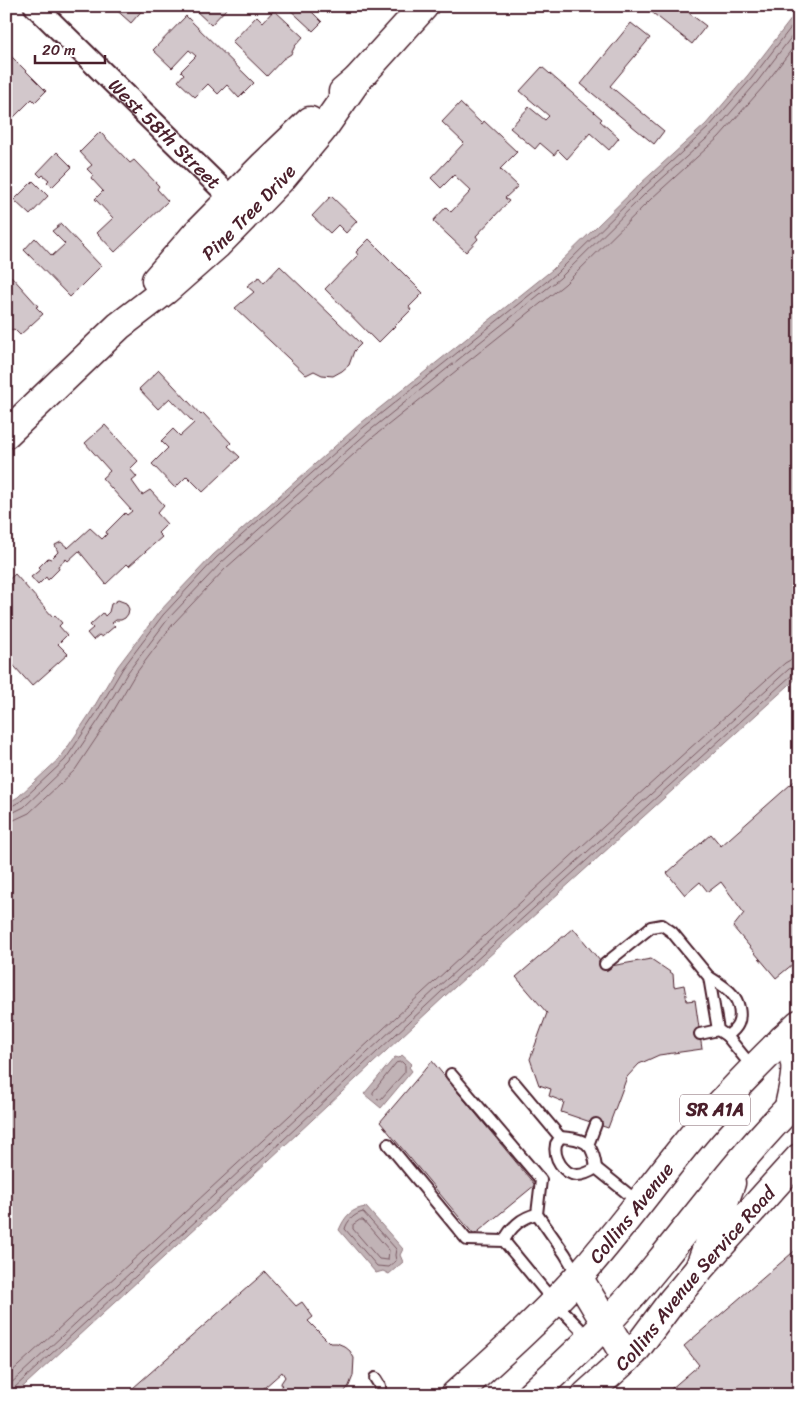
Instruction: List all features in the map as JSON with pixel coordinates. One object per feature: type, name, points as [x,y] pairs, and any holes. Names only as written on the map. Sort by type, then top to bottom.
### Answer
[{"type":"main road","name":"Pine Tree Drive","points":[[6,434],[119,326],[166,290],[217,245],[282,178],[322,130],[357,80],[424,6]]},
{"type":"main road","name":"Pine Tree Drive","points":[[119,326],[158,277],[197,233],[312,118],[357,80]]},
{"type":"main road","name":"Collins Avenue","points":[[455,1395],[517,1338],[578,1277],[685,1144],[753,1068],[791,1031]]},
{"type":"main road","points":[[791,1031],[791,1047],[795,1057],[796,1070],[794,1102]]},
{"type":"main road","name":"SR A1A","points":[[532,1395],[568,1362],[659,1263],[739,1161],[794,1102]]},
{"type":"main road","points":[[699,1269],[739,1161]]},
{"type":"main road","name":"Collins Avenue Service Road","points":[[586,1395],[627,1360],[699,1269],[796,1166]]},
{"type":"main road","points":[[578,1277],[597,1331],[627,1360]]},
{"type":"street","name":"West 58th Street","points":[[35,6],[231,198]]},
{"type":"lane","points":[[606,964],[651,927],[662,925],[672,932],[709,978],[725,987],[734,995],[739,1005],[739,1023],[735,1030],[727,1036]]},
{"type":"lane","points":[[709,978],[718,1030]]},
{"type":"lane","points":[[700,1034],[718,1030],[727,1036],[753,1068]]},
{"type":"lane","points":[[451,1074],[541,1180],[537,1214],[566,1254],[578,1277]]},
{"type":"lane","points":[[514,1082],[560,1137],[576,1139],[588,1145],[594,1155],[596,1168],[639,1203]]},
{"type":"lane","points":[[588,1145],[596,1124]]},
{"type":"lane","points":[[560,1137],[556,1145],[556,1157],[563,1168],[570,1174],[578,1175],[586,1174],[596,1168]]},
{"type":"lane","points":[[388,1144],[467,1240],[504,1241],[554,1302],[597,1331]]},
{"type":"lane","points":[[504,1241],[508,1231],[527,1216],[537,1214]]},
{"type":"lane","points":[[375,1378],[380,1386],[380,1395]]},
{"type":"water","points":[[799,9],[799,676],[445,996],[14,1395],[6,1395],[6,804],[18,797],[61,757],[91,712],[118,666],[159,612],[213,555],[361,423],[552,270],[640,184],[706,124],[748,75]]},
{"type":"water","points":[[402,1055],[412,1064],[409,1067],[412,1071],[381,1108],[364,1094],[395,1057],[399,1058]]},
{"type":"water","points":[[366,1207],[403,1249],[400,1255],[403,1262],[389,1274],[383,1271],[376,1273],[339,1230],[349,1214],[356,1209]]},
{"type":"building","points":[[112,6],[144,6],[145,7],[131,23]]},
{"type":"building","points":[[195,6],[225,6],[227,8],[211,25],[193,8]]},
{"type":"building","points":[[286,6],[316,6],[311,11],[322,22],[313,31]]},
{"type":"building","points":[[644,6],[695,6],[689,13],[706,26],[692,44]]},
{"type":"building","points":[[274,10],[303,37],[291,54],[283,59],[267,76],[232,42],[257,16],[263,22]]},
{"type":"building","points":[[186,16],[254,83],[239,98],[227,85],[218,94],[208,84],[195,97],[178,81],[184,74],[181,71],[196,56],[189,50],[172,68],[153,50]]},
{"type":"building","points":[[631,23],[650,38],[610,86],[664,131],[654,144],[581,84]]},
{"type":"building","points":[[6,51],[46,91],[35,102],[32,99],[8,123],[6,121],[6,98],[10,93],[6,89]]},
{"type":"building","points":[[542,67],[602,119],[600,121],[619,138],[609,150],[590,133],[567,159],[558,150],[554,155],[540,143],[535,149],[510,128],[529,107],[545,120],[549,116],[520,91]]},
{"type":"building","points":[[460,103],[482,124],[484,121],[517,152],[500,169],[518,186],[505,198],[509,201],[476,236],[478,239],[466,252],[433,221],[446,207],[451,212],[471,191],[454,175],[441,188],[431,178],[464,143],[442,122]]},
{"type":"building","points":[[100,132],[130,163],[134,160],[159,186],[157,189],[168,201],[115,252],[97,233],[113,218],[95,199],[103,191],[91,178],[93,175],[87,169],[92,165],[80,152]]},
{"type":"building","points":[[57,152],[72,167],[52,187],[47,182],[49,180],[37,173]]},
{"type":"building","points":[[33,181],[48,196],[30,215],[14,200]]},
{"type":"building","points":[[331,196],[357,221],[346,233],[338,225],[330,233],[312,216]]},
{"type":"building","points":[[61,224],[101,266],[70,297],[24,250],[35,238],[52,256],[65,244],[52,231]]},
{"type":"building","points":[[369,239],[423,293],[409,307],[411,310],[378,343],[325,289],[358,255],[356,252]]},
{"type":"building","points":[[280,266],[361,344],[354,351],[349,365],[333,376],[322,375],[314,371],[306,375],[235,308],[254,292],[247,286],[259,277],[264,283]]},
{"type":"building","points":[[11,276],[43,314],[20,335],[6,324],[6,281]]},
{"type":"building","points":[[159,370],[201,415],[203,413],[231,443],[228,446],[240,457],[203,492],[187,476],[175,488],[152,464],[168,448],[161,441],[173,429],[180,436],[194,423],[170,398],[158,409],[139,389]]},
{"type":"building","points":[[105,425],[138,461],[130,469],[137,477],[132,481],[142,495],[150,490],[164,505],[157,513],[167,524],[158,533],[162,537],[129,566],[127,564],[106,584],[79,551],[68,561],[66,559],[58,566],[59,569],[48,580],[46,577],[38,585],[31,577],[41,569],[39,567],[48,558],[51,559],[58,552],[55,545],[61,542],[68,548],[90,528],[102,539],[107,534],[106,532],[125,513],[127,515],[132,511],[102,478],[110,471],[85,443]]},
{"type":"building","points":[[15,574],[53,617],[55,615],[62,623],[59,626],[67,635],[58,644],[68,654],[32,686],[6,657],[6,582]]},
{"type":"building","points":[[118,600],[126,603],[129,609],[128,614],[125,618],[112,623],[115,626],[102,637],[99,635],[93,640],[87,633],[93,628],[90,625],[103,613],[105,616],[109,612],[111,604]]},
{"type":"building","points":[[799,777],[799,959],[776,978],[733,927],[744,913],[721,882],[708,892],[700,882],[685,895],[667,873],[711,834],[721,846]]},
{"type":"building","points":[[573,928],[605,967],[651,959],[673,974],[674,987],[684,985],[687,1001],[695,1000],[702,1049],[659,1055],[639,1064],[627,1077],[608,1128],[561,1112],[564,1102],[549,1096],[551,1089],[539,1085],[530,1059],[547,1013],[516,977]]},
{"type":"building","points":[[432,1061],[535,1185],[474,1235],[380,1122]]},
{"type":"building","points":[[799,1247],[799,1395],[664,1395],[699,1365],[684,1346]]},
{"type":"building","points":[[265,1272],[296,1306],[302,1302],[313,1317],[308,1321],[330,1343],[337,1343],[350,1351],[354,1358],[353,1376],[349,1386],[342,1395],[283,1395],[281,1383],[285,1377],[282,1372],[256,1395],[125,1395]]}]
